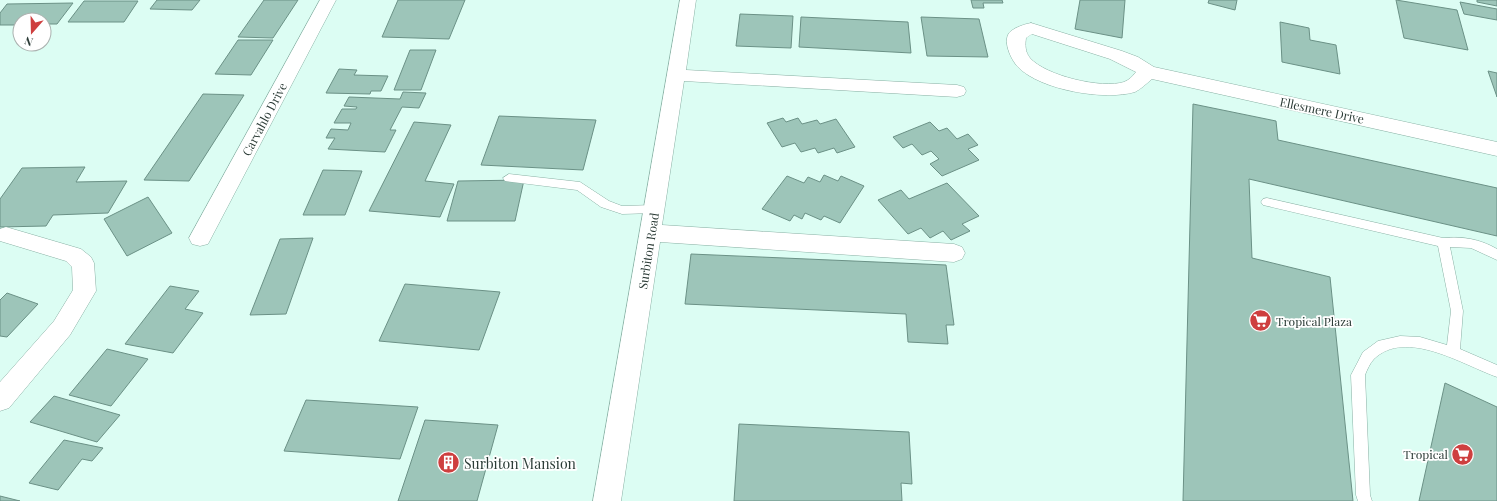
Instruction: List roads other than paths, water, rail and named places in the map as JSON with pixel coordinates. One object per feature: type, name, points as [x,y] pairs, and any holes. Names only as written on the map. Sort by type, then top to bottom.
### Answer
[{"type":"street","name":"Carvahlo Drive","points":[[200,238],[328,0]]},
{"type":"street","name":"Surbiton Road","points":[[607,501],[688,0]]},
{"type":"street","name":"Ellesmere Drive","points":[[1148,72],[1129,87],[1096,90],[1059,82],[1033,71],[1018,54],[1017,35],[1031,28],[1132,60],[1148,72],[1497,149]]},
{"type":"street","points":[[677,75],[957,91]]},
{"type":"street","points":[[650,233],[954,253]]},
{"type":"street","points":[[0,400],[62,328],[85,291],[83,263],[73,255],[6,235]]},
{"type":"lane","points":[[509,178],[580,186],[605,204],[622,210],[654,209]]},
{"type":"lane","points":[[1267,202],[1444,243],[1462,241],[1474,244],[1497,254]]},
{"type":"lane","points":[[1444,243],[1457,311],[1453,352]]},
{"type":"lane","points":[[1365,501],[1363,495],[1358,375],[1362,362],[1370,352],[1381,346],[1396,342],[1414,342],[1453,352],[1497,371]]},
{"type":"place","name":"Tropical Plaza","points":[[1261,321]]},
{"type":"place","name":"Tropical","points":[[1463,454]]},
{"type":"place","name":"Surbiton Mansion","points":[[449,463]]}]
